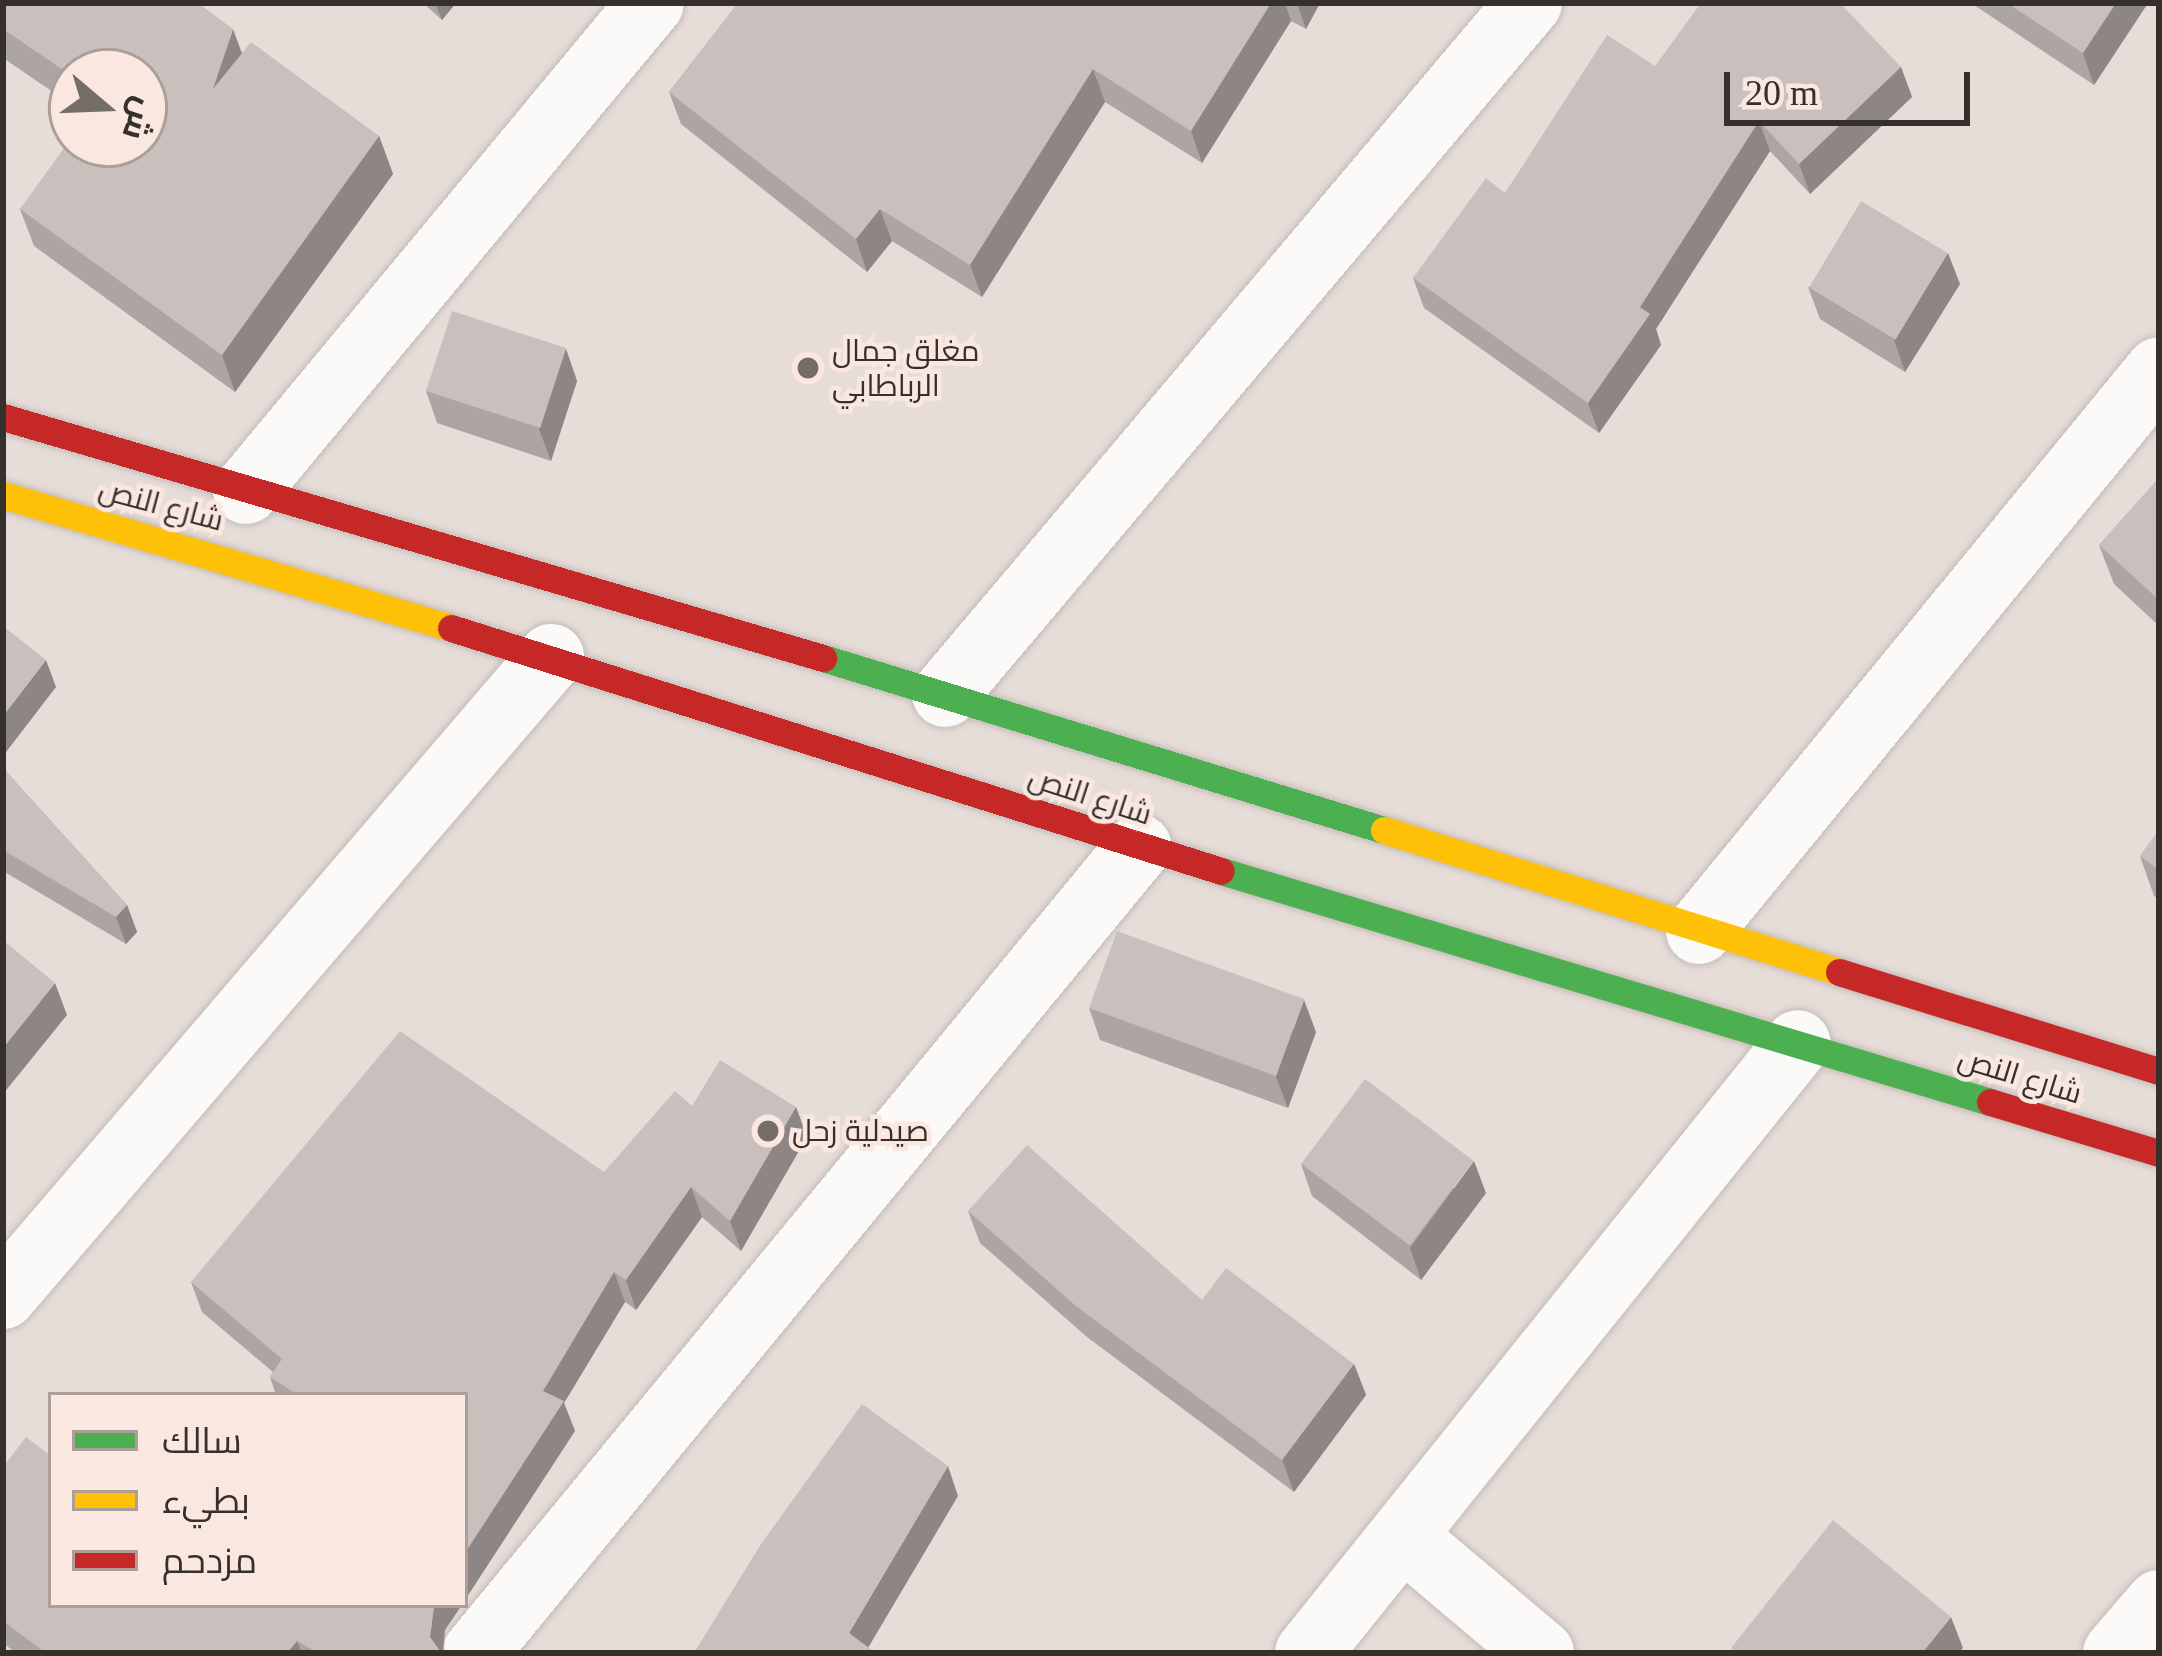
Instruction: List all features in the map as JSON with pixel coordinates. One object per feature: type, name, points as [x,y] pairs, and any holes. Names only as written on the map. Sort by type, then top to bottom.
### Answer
[{"type":"main road","name":"شارع النص","points":[[3,417],[945,694],[2159,1071]]},
{"type":"main road","name":"شارع النص","points":[[3,495],[551,657],[1139,847],[2159,1153]]},
{"type":"street","points":[[246,490],[650,3]]},
{"type":"street","points":[[945,694],[1529,3]]},
{"type":"street","points":[[1700,931],[2159,370]]},
{"type":"street","points":[[3,1296],[551,657]]},
{"type":"street","points":[[476,1653],[1139,847]]},
{"type":"street","points":[[1308,1653],[1406,1538],[1798,1043]]},
{"type":"street","points":[[1406,1538],[1541,1653]]},
{"type":"street","points":[[2116,1653],[2159,1604]]},
{"type":"building","points":[[3,3],[198,3],[233,29],[213,89],[251,42],[379,136],[222,355],[20,209],[50,168],[168,168],[168,48],[48,48],[48,60],[3,29]]},
{"type":"building","points":[[738,3],[1271,3],[1191,131],[1093,69],[970,265],[880,209],[856,239],[669,92]]},
{"type":"building","points":[[1701,3],[1840,3],[1901,67],[1799,164],[1759,121],[1640,307],[1650,314],[1588,403],[1413,278],[1486,178],[1505,193],[1607,35],[1655,66]]},
{"type":"building","points":[[2007,3],[2116,3],[2083,53]]},
{"type":"building","points":[[1861,201],[1948,253],[1896,340],[1809,288]]},
{"type":"building","points":[[452,311],[566,348],[540,428],[426,391]]},
{"type":"building","points":[[2159,478],[2159,600],[2099,545]]},
{"type":"building","points":[[3,626],[46,660],[3,716]]},
{"type":"building","points":[[3,768],[127,905],[116,917],[3,850]]},
{"type":"building","points":[[2159,830],[2159,870],[2140,856]]},
{"type":"building","points":[[1117,931],[1304,999],[1276,1076],[1089,1008]]},
{"type":"building","points":[[3,940],[55,983],[3,1048]]},
{"type":"building","points":[[400,1031],[604,1172],[675,1091],[692,1106],[720,1060],[796,1107],[730,1221],[691,1187],[626,1280],[614,1272],[543,1391],[564,1401],[468,1548],[468,1392],[293,1392],[270,1377],[282,1359],[191,1282]]},
{"type":"building","points":[[1365,1079],[1474,1161],[1410,1246],[1301,1164]]},
{"type":"building","points":[[1027,1145],[1202,1300],[1226,1268],[1354,1364],[1282,1460],[1076,1306],[968,1211]]},
{"type":"building","points":[[862,1404],[948,1466],[849,1633],[876,1653],[694,1653],[761,1544]]},
{"type":"building","points":[[26,1437],[48,1454],[48,1608],[434,1608],[430,1637],[441,1653],[318,1653],[297,1641],[287,1653],[46,1653],[3,1621],[3,1467]]},
{"type":"building","points":[[1833,1520],[1951,1617],[1922,1653],[1737,1653],[1731,1648]]},
{"type":"traffic: fast","points":[[823,658],[1384,830]]},
{"type":"traffic: fast","points":[[1221,871],[1990,1102]]},
{"type":"traffic: slow","points":[[3,495],[451,628]]},
{"type":"traffic: slow","points":[[1384,830],[1839,972]]},
{"type":"traffic: jam","points":[[3,417],[823,658]]},
{"type":"traffic: jam","points":[[451,628],[1221,871]]},
{"type":"traffic: jam","points":[[1839,972],[2159,1071]]},
{"type":"traffic: jam","points":[[1990,1102],[2159,1153]]},
{"type":"place","name":"مغلق جمال الرباطابي","points":[[808,368]]},
{"type":"place","name":"صيدلية زحل","points":[[768,1131]]}]
